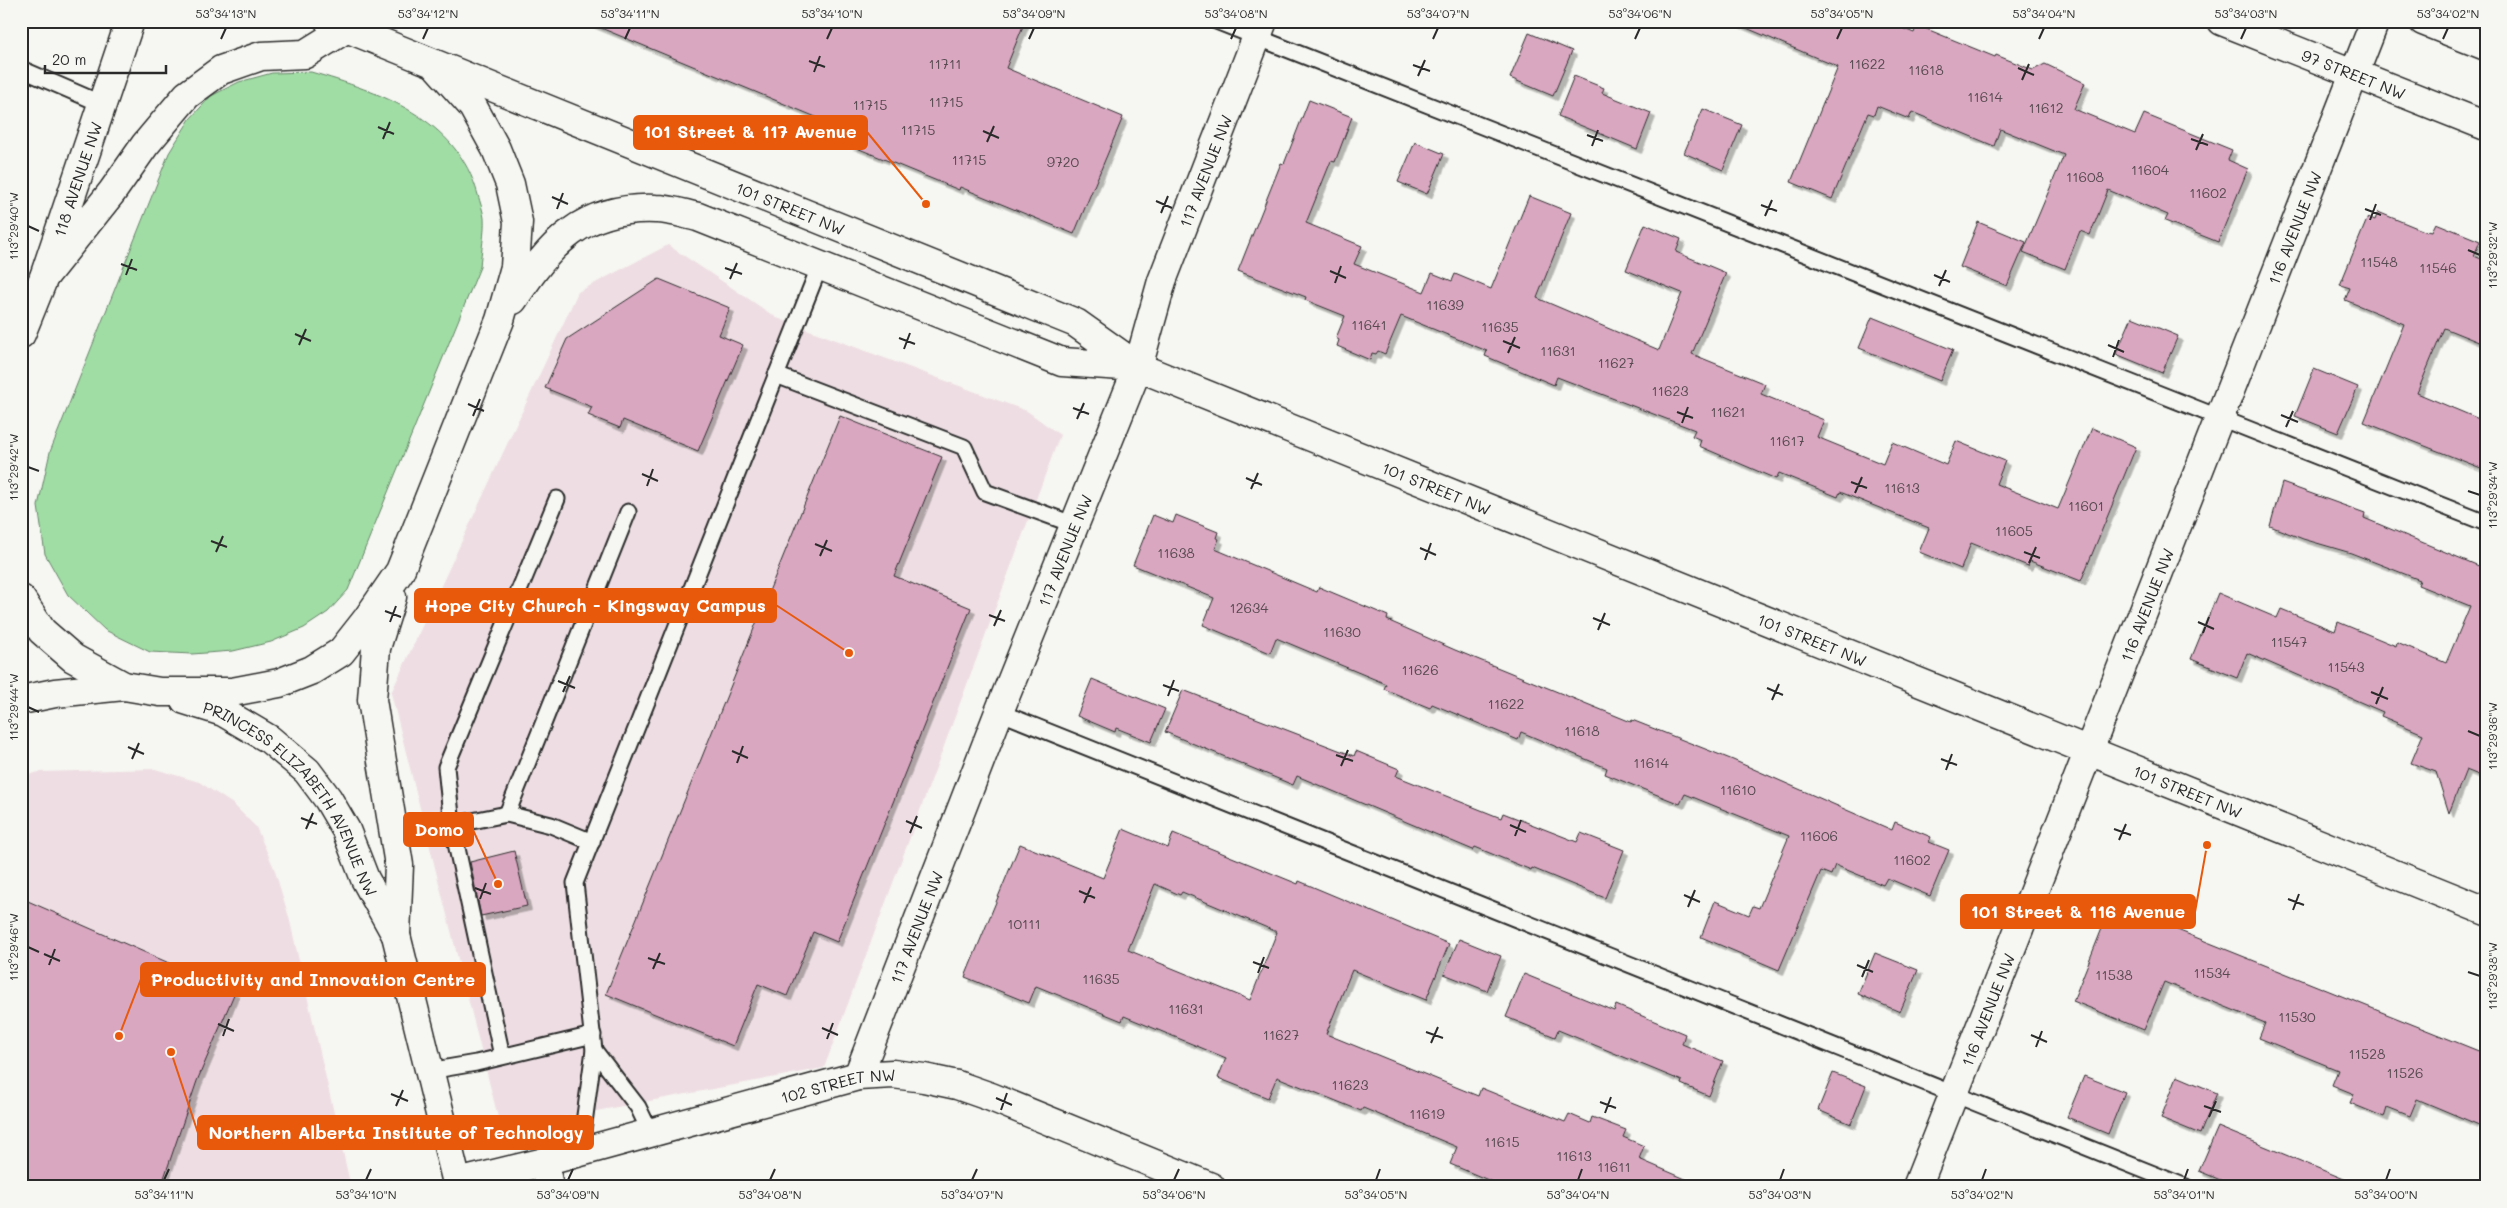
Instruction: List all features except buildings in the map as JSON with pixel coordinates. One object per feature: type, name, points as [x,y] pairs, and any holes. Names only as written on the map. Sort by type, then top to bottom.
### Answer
[{"type":"street","name":"118 AVENUE NW","points":[[23,325],[44,277],[130,21]]},
{"type":"street","name":"97 STREET NW","points":[[2222,21],[2486,126]]},
{"type":"street","name":"116 AVENUE NW","points":[[1916,1187],[2221,417],[2375,21]]},
{"type":"street","points":[[2423,21],[2486,46]]},
{"type":"street","points":[[44,277],[112,192],[145,145],[187,95],[221,70],[261,56],[305,54],[338,25]]},
{"type":"street","name":"101 STREET NW","points":[[338,25],[1076,323],[1138,367],[2486,912]]},
{"type":"street","name":"117 AVENUE NW","points":[[858,1076],[998,712],[1138,367],[1162,281],[1260,29]]},
{"type":"street","points":[[21,694],[55,693],[124,686],[160,692],[232,692],[279,683],[312,670],[341,652],[400,571],[500,320],[515,267],[518,222],[510,184],[496,149],[473,107],[434,63]]},
{"type":"street","name":"101 STREET NW","points":[[500,320],[536,266],[561,238],[596,217],[620,212],[656,209],[698,217],[1062,362],[1138,367]]},
{"type":"street","name":"PRINCESS ELIZABETH AVENUE NW","points":[[396,935],[399,865],[372,700],[376,648],[400,571]]},
{"type":"street","points":[[21,599],[42,631],[73,658],[124,686]]},
{"type":"street","name":"PRINCESS ELIZABETH AVENUE NW","points":[[160,692],[223,712],[269,739],[307,771],[328,799],[346,830],[365,880],[396,935],[457,1185]]},
{"type":"street","points":[[21,700],[55,693]]},
{"type":"street","name":"102 STREET NW","points":[[457,1185],[547,1175],[580,1152],[858,1076],[893,1074],[957,1085],[1199,1184]]},
{"type":"lane","points":[[1216,21],[1260,29],[2486,523]]},
{"type":"lane","points":[[21,68],[102,104]]},
{"type":"lane","points":[[580,1152],[594,1042],[575,883],[820,265]]},
{"type":"lane","points":[[776,376],[964,447],[985,492],[1075,525]]},
{"type":"lane","points":[[502,1056],[452,825],[446,767],[557,499]]},
{"type":"lane","points":[[507,814],[628,512]]},
{"type":"lane","points":[[998,712],[2186,1187]]},
{"type":"lane","points":[[395,839],[507,814],[551,825],[592,842]]},
{"type":"lane","points":[[429,1071],[502,1056],[594,1042]]},
{"type":"lane","points":[[594,1042],[638,1107],[650,1132]]},
{"type":"shaded area","points":[[668,245],[777,318],[1027,411],[1060,435],[824,1068],[501,1129],[391,693],[578,292]]},
{"type":"shaded area","points":[[155,769],[199,782],[233,804],[256,827],[274,868],[289,917],[351,1187],[21,1187],[21,777],[39,772]]},
{"type":"green space","points":[[311,72],[389,99],[413,112],[453,146],[468,168],[483,212],[484,230],[480,267],[348,590],[328,612],[304,628],[271,642],[233,651],[192,654],[150,652],[105,630],[68,595],[45,554],[38,506],[50,452],[169,153],[190,119],[211,96],[239,82],[272,73]]},
{"type":"place","name":"101 Street & 117 Avenue","points":[[926,204]]},
{"type":"place","name":"Hope City Church - Kingsway Campus","points":[[849,653]]},
{"type":"place","name":"101 Street & 116 Avenue","points":[[2207,845]]},
{"type":"place","name":"Domo","points":[[498,884]]},
{"type":"place","name":"Productivity and Innovation Centre","points":[[119,1036]]},
{"type":"place","name":"Northern Alberta Institute of Technology","points":[[171,1052]]}]
